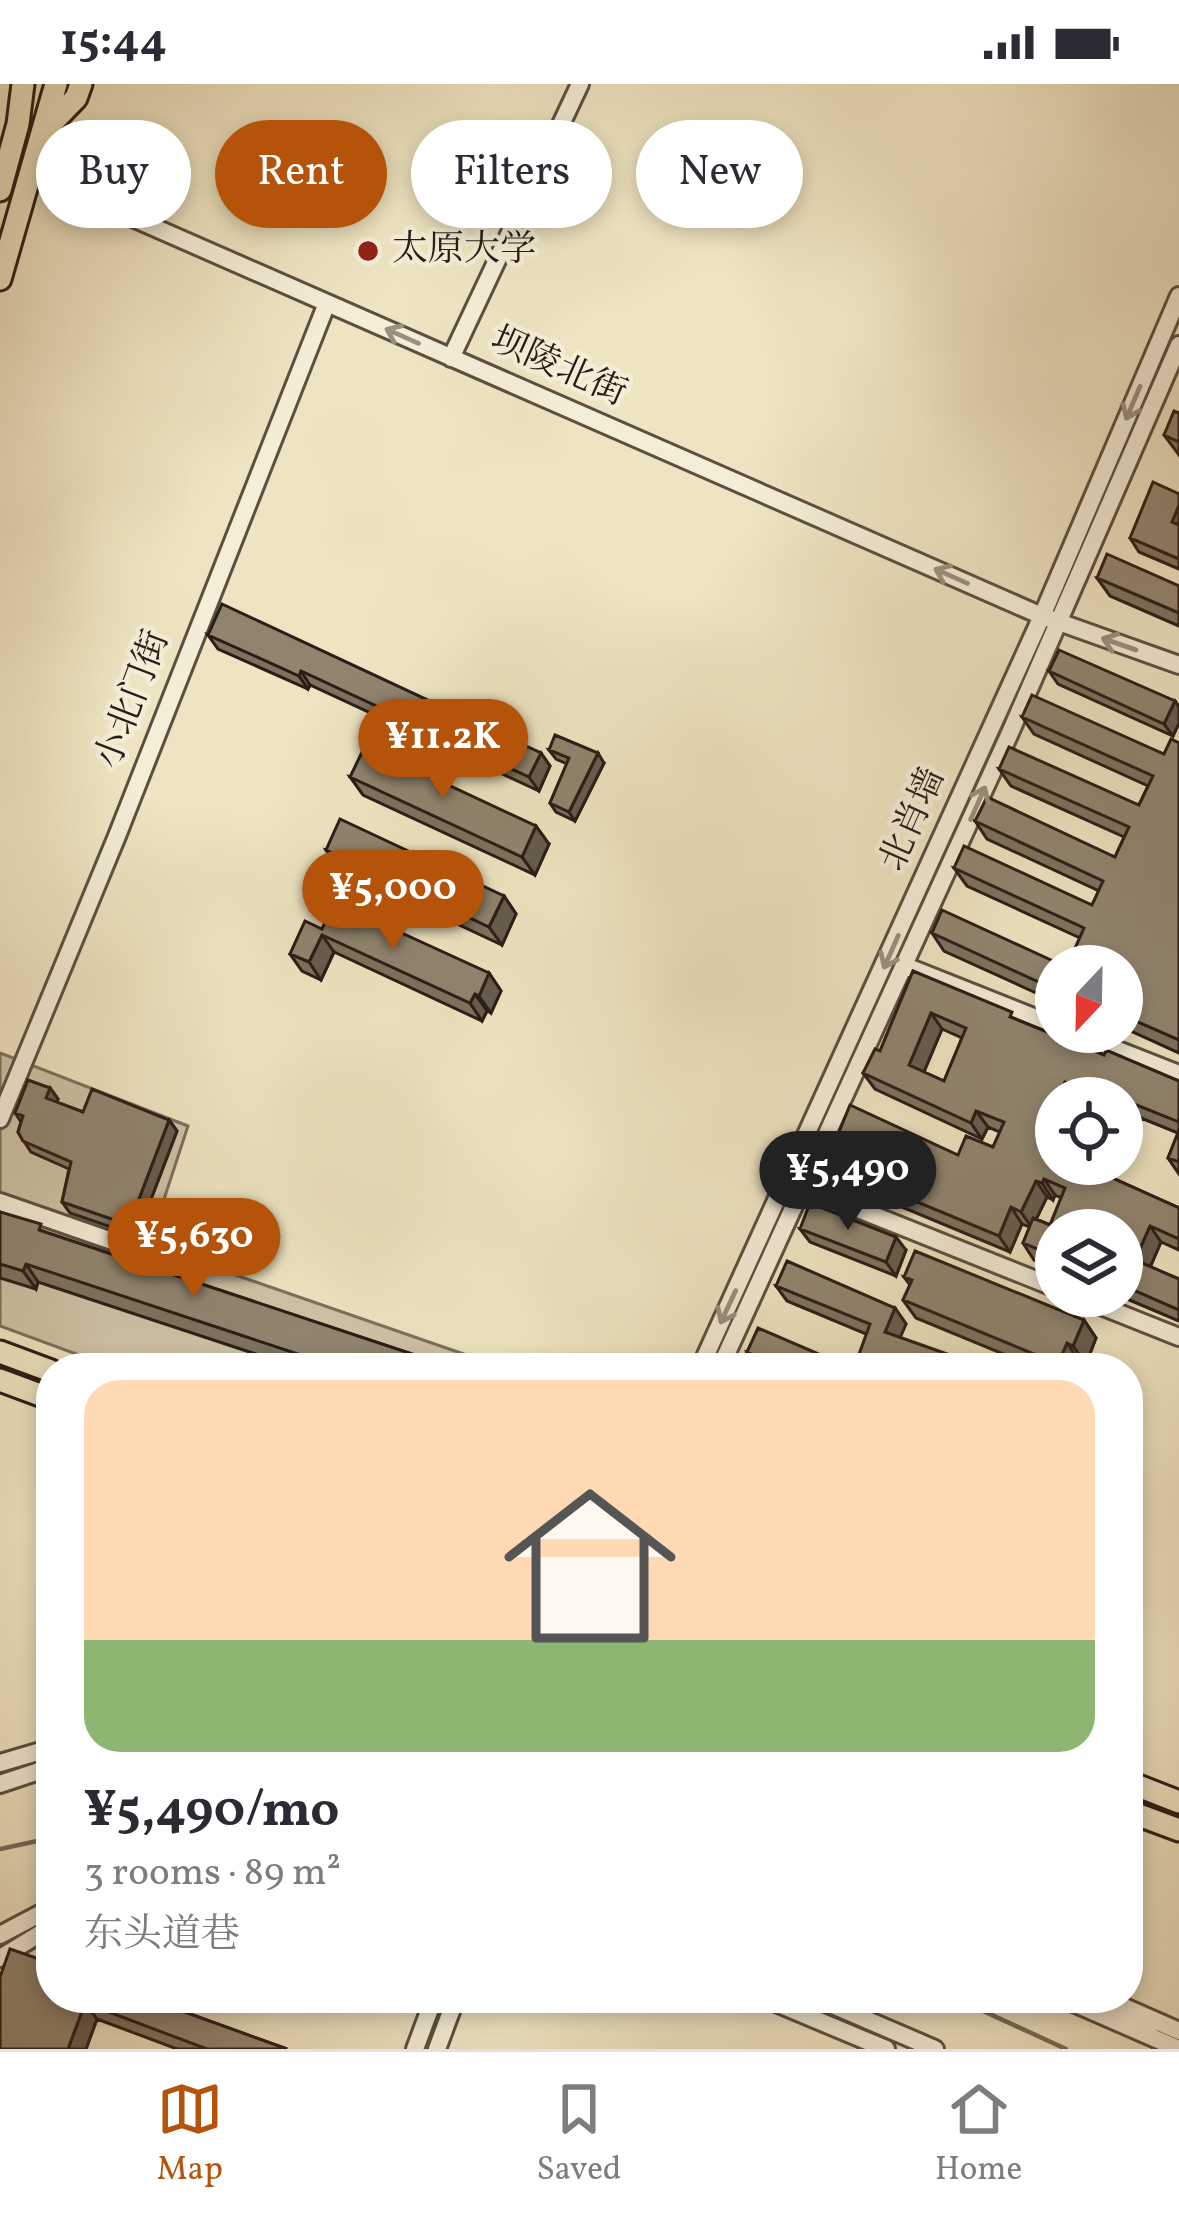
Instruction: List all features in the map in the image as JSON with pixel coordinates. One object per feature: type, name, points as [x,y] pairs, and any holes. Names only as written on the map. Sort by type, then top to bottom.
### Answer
[{"type":"main road","points":[[0,190],[27,84]]},
{"type":"main road","points":[[45,120],[56,84]]},
{"type":"main road","points":[[55,120],[76,98],[81,84]]},
{"type":"main road","points":[[0,280],[36,150]]},
{"type":"main road","points":[[0,1352],[36,1366]]},
{"type":"main road","points":[[0,1380],[36,1393]]},
{"type":"main road","points":[[1143,1788],[1179,1802]]},
{"type":"main road","points":[[1143,1817],[1179,1830]]},
{"type":"street","points":[[451,358],[580,84]]},
{"type":"street","name":"坝陵北街","points":[[30,172],[1050,620],[1179,665]]},
{"type":"street","name":"北肖墙","points":[[708,1353],[794,1183],[1050,620],[1179,296]]},
{"type":"street","name":"小北门街","points":[[0,1119],[327,303]]},
{"type":"street","points":[[727,1353],[794,1183],[907,962],[1050,620],[1179,345]]},
{"type":"street","points":[[907,962],[1035,1008]]},
{"type":"street","points":[[907,962],[1035,1016]]},
{"type":"street","points":[[1143,1051],[1179,1065]]},
{"type":"street","points":[[1126,1053],[1179,1074]]},
{"type":"street","points":[[794,1183],[1035,1280]]},
{"type":"street","points":[[0,1202],[134,1249]]},
{"type":"street","points":[[1129,1317],[1179,1337]]},
{"type":"street","points":[[0,1763],[36,1752]]},
{"type":"street","points":[[0,1784],[36,1772]]},
{"type":"street","points":[[0,1935],[36,1916]]},
{"type":"street","points":[[0,1958],[36,1936]]},
{"type":"street","points":[[415,2049],[428,2013]]},
{"type":"street","points":[[437,2049],[450,2013]]},
{"type":"street","points":[[800,2013],[886,2049]]},
{"type":"street","points":[[851,2013],[934,2049]]},
{"type":"street","points":[[1097,2013],[1158,2043]]},
{"type":"street","points":[[1122,2013],[1158,2043]]},
{"type":"street","points":[[1158,2043],[1179,2031]]},
{"type":"shaded area","points":[[0,1053],[188,1126],[149,1245],[461,1353],[73,1353],[0,1326]]},
{"type":"building","points":[[1174,411],[1179,413],[1179,442],[1164,435]]},
{"type":"building","points":[[1153,482],[1179,494],[1172,522],[1179,525],[1179,559],[1130,538]]},
{"type":"building","points":[[1107,554],[1179,586],[1179,613],[1097,578]]},
{"type":"building","points":[[222,604],[541,753],[529,777],[301,671],[299,676],[208,635]]},
{"type":"building","points":[[1059,650],[1175,701],[1164,724],[1049,671]]},
{"type":"building","points":[[1032,695],[1164,754],[1171,739],[1179,743],[1179,1040],[1143,1024],[1143,945],[1076,945],[1084,928],[954,868],[964,846],[1092,905],[1103,881],[975,821],[987,797],[1115,857],[1129,827],[999,769],[1009,747],[1139,805],[1153,776],[1022,717]]},
{"type":"building","points":[[555,735],[598,753],[569,812],[550,803],[569,758],[549,750]]},
{"type":"building","points":[[365,746],[536,826],[522,857],[350,777]]},
{"type":"building","points":[[340,819],[504,896],[489,927],[326,850]]},
{"type":"building","points":[[334,902],[489,973],[479,996],[475,994],[470,1003],[322,935],[309,962],[290,954],[305,921],[322,929]]},
{"type":"building","points":[[942,910],[1035,953],[1035,980],[932,933]]},
{"type":"building","points":[[913,971],[1012,1012],[1010,1017],[1035,1027],[1035,1053],[1113,1053],[1179,1081],[1179,1122],[1143,1108],[1143,1077],[1035,1077],[1035,1183],[1021,1212],[1011,1207],[999,1236],[826,1164],[850,1105],[958,1155],[966,1136],[993,1147],[1004,1122],[976,1111],[971,1123],[863,1073],[875,1049],[880,1051]],"holes":[[[931,1013],[966,1028],[944,1081],[909,1065]]]},
{"type":"building","points":[[28,1080],[50,1088],[46,1098],[83,1112],[92,1089],[169,1120],[129,1225],[62,1202],[71,1162],[23,1141],[18,1132],[23,1116],[15,1113]]},
{"type":"building","points":[[1179,1130],[1179,1162],[1168,1158]]},
{"type":"building","points":[[1058,1185],[1128,1185],[1179,1208],[1179,1239],[1150,1226],[1143,1242],[1143,1209],[1056,1209],[1065,1188]]},
{"type":"building","points":[[810,1203],[896,1237],[886,1262],[800,1229]]},
{"type":"building","points":[[0,1212],[41,1224],[39,1230],[409,1353],[295,1353],[26,1264],[23,1271],[0,1264]]},
{"type":"building","points":[[1035,1219],[1035,1248],[1023,1243]]},
{"type":"building","points":[[915,1251],[1035,1300],[1035,1317],[1084,1320],[1073,1346],[1067,1343],[1063,1353],[1031,1353],[903,1300],[912,1280],[904,1277]]},
{"type":"building","points":[[787,1261],[895,1308],[885,1332],[944,1353],[859,1353],[870,1324],[776,1286]]},
{"type":"building","points":[[1143,1263],[1179,1279],[1179,1310],[1143,1294]]},
{"type":"building","points":[[758,1328],[816,1353],[749,1353]]},
{"type":"building","points":[[10,1949],[36,1958],[36,2013],[81,2013],[68,2049],[0,2049],[0,1977]]},
{"type":"building","points":[[112,2013],[187,2013],[287,2049],[207,2049]]},
{"type":"waterway","points":[[0,1849],[36,1841]]},
{"type":"waterway","points":[[988,2013],[1066,2049]]},
{"type":"place","name":"太原大学","points":[[368,251]]}]
